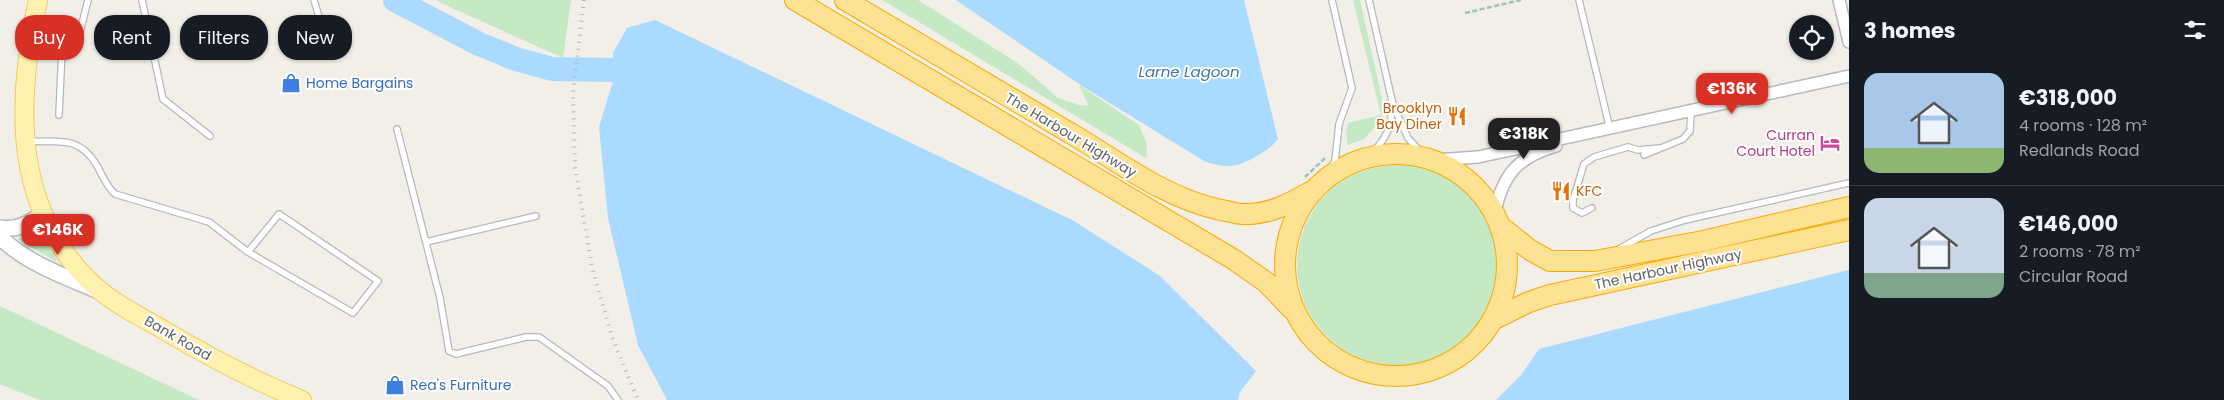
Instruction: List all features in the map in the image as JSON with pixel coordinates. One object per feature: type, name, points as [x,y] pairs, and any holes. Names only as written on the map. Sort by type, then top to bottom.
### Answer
[{"type":"highway","points":[[795,0],[1233,259],[1266,282],[1295,312]]},
{"type":"highway","name":"The Harbour Highway","points":[[846,0],[1130,171],[1176,195],[1214,208],[1242,214],[1266,212],[1281,208],[1312,184],[1343,166],[1365,158],[1387,156],[1430,159]]},
{"type":"highway","points":[[1312,184],[1292,227],[1285,259],[1289,294],[1295,312],[1313,339],[1340,362],[1355,370],[1389,376],[1412,374],[1448,362],[1466,350],[1479,338],[1492,320],[1500,301],[1508,265],[1497,219],[1487,200],[1469,181],[1450,167],[1430,159]]},
{"type":"highway","name":"The Harbour Highway","points":[[1497,219],[1530,250],[1550,261],[1595,261],[1702,241],[1849,207]]},
{"type":"highway","name":"The Harbour Highway","points":[[1492,320],[1529,302],[1550,295],[1849,230]]},
{"type":"main road","name":"Bank Road","points":[[38,0],[27,61],[24,140],[30,176],[43,214],[68,256],[79,271],[102,293],[216,360],[264,385],[302,400]]},
{"type":"street","points":[[1839,0],[1849,42]]},
{"type":"street","points":[[1430,159],[1478,157],[1849,76]]},
{"type":"street","points":[[1497,219],[1502,187],[1515,166],[1548,148],[1610,129]]},
{"type":"street","points":[[0,228],[10,229],[22,226],[43,214]]},
{"type":"street","points":[[0,237],[14,249],[52,270],[102,293]]},
{"type":"lane","points":[[59,115],[62,49],[80,32],[88,0]]},
{"type":"lane","points":[[142,0],[163,99],[210,136]]},
{"type":"lane","points":[[314,0],[318,15]]},
{"type":"lane","points":[[1312,184],[1335,161],[1339,124],[1351,95],[1352,85],[1332,0]]},
{"type":"lane","points":[[1365,158],[1379,147],[1388,135],[1392,120],[1392,104],[1369,0]]},
{"type":"lane","points":[[1579,0],[1610,129]]},
{"type":"lane","points":[[1392,104],[1408,138],[1430,159]]},
{"type":"lane","points":[[1644,155],[1683,138],[1690,131],[1691,111]]},
{"type":"lane","points":[[397,129],[440,298],[447,346],[451,353],[456,354],[529,336],[539,337],[608,386],[618,400]]},
{"type":"lane","points":[[24,140],[75,143],[88,153],[115,194],[210,222],[248,252],[354,313],[378,281],[279,214],[248,252]]},
{"type":"lane","points":[[1592,208],[1582,213],[1573,208],[1573,200],[1584,164],[1594,157],[1628,147],[1638,150],[1660,148]]},
{"type":"lane","points":[[1595,261],[1651,231],[1685,220],[1849,183]]},
{"type":"lane","points":[[426,242],[536,216]]},
{"type":"path","points":[[1465,14],[1521,0]]},
{"type":"path","points":[[1312,184],[1337,148]]},
{"type":"green space","points":[[437,0],[571,0],[563,58],[441,3]]},
{"type":"green space","points":[[882,0],[918,0],[1019,64],[1058,98],[1079,105],[1089,106],[1079,85],[1139,125],[1147,144],[1146,158]]},
{"type":"green space","points":[[1353,0],[1360,0],[1382,99],[1382,119],[1364,139],[1348,145],[1346,133],[1348,123],[1381,115]]},
{"type":"green space","points":[[1397,165],[1426,169],[1444,177],[1468,194],[1485,218],[1493,236],[1497,265],[1493,294],[1485,312],[1468,336],[1444,353],[1426,361],[1397,365],[1368,361],[1350,353],[1326,336],[1309,312],[1301,294],[1297,265],[1301,236],[1309,218],[1326,194],[1350,177],[1368,169]]},
{"type":"green space","points":[[34,235],[43,238],[56,259],[55,261],[17,239]]},
{"type":"green space","points":[[0,306],[199,400],[39,400],[0,384]]},
{"type":"water","name":"Larne Lagoon","points":[[956,0],[1244,0],[1278,139],[1272,146],[1252,159],[1233,166],[1204,161],[1082,86]]},
{"type":"water","points":[[655,20],[1074,221],[1160,276],[1256,371],[1240,392],[1238,400],[667,400],[638,345],[608,218],[599,127],[613,81],[613,53],[627,28]]},
{"type":"water","points":[[1849,270],[1849,400],[1496,400],[1521,375],[1539,349]]},
{"type":"waterway","points":[[395,0],[479,44],[516,59],[552,69],[613,70]]},
{"type":"railway","points":[[584,0],[573,93],[575,167],[592,267],[612,337],[638,400]]},
{"type":"place","name":"Home Bargains","points":[[291,83]]},
{"type":"place","name":"Brooklyn Bay Diner","points":[[1457,116]]},
{"type":"place","name":"Curran Court Hotel","points":[[1830,143]]},
{"type":"place","name":"KFC","points":[[1561,191]]},
{"type":"place","name":"Rea's Furniture","points":[[395,385]]}]
